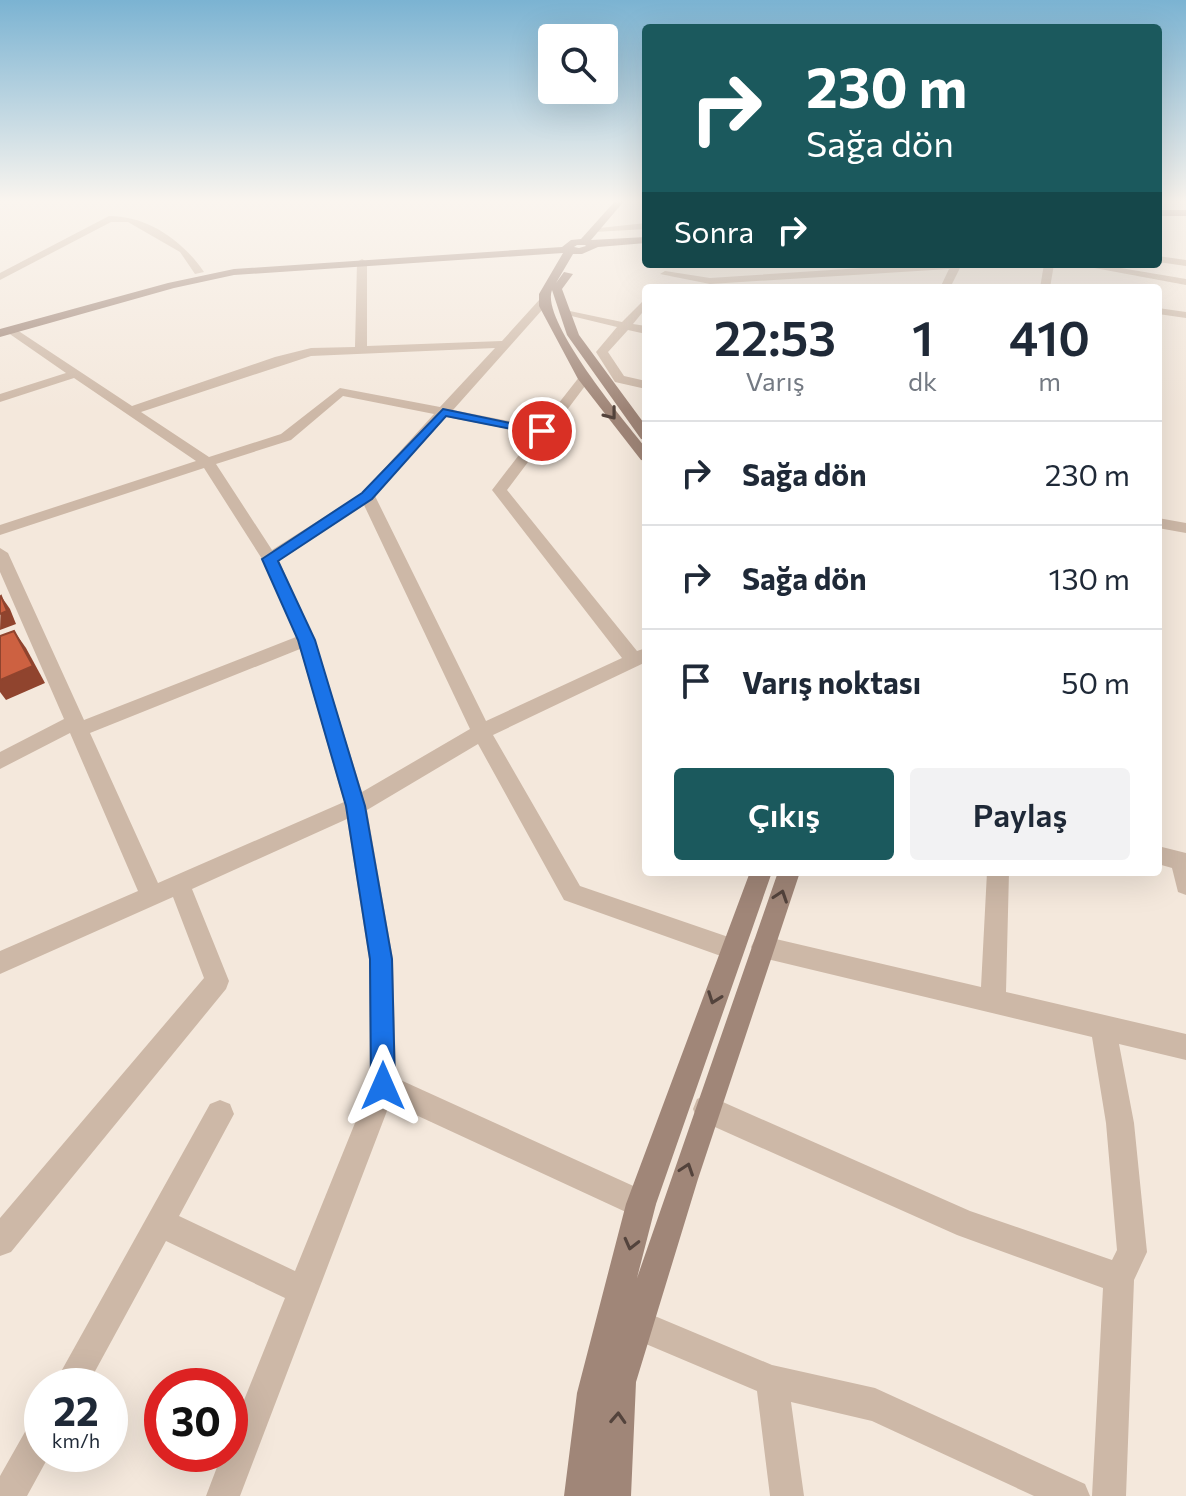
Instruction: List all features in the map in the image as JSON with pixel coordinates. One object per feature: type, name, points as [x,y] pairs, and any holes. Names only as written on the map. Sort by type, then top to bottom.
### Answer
[{"type":"main road","points":[[3,330],[210,270]]},
{"type":"main road","points":[[3,330],[172,285],[234,272],[262,270]]},
{"type":"main road","points":[[563,270],[544,294],[544,301],[584,379],[642,452]]},
{"type":"main road","points":[[568,270],[557,289],[573,335],[642,430]]},
{"type":"main road","points":[[581,1496],[593,1393],[641,1204],[759,876]]},
{"type":"main road","points":[[614,1496],[620,1382],[707,1109],[788,876]]},
{"type":"street","points":[[361,348],[362,270]]},
{"type":"street","points":[[670,270],[710,281],[852,270]]},
{"type":"street","points":[[840,284],[849,270]]},
{"type":"street","points":[[1113,270],[1186,282]]},
{"type":"street","points":[[270,559],[367,496],[544,301]]},
{"type":"street","points":[[642,306],[602,352],[619,379],[642,384]]},
{"type":"street","points":[[1162,312],[1186,315]]},
{"type":"street","points":[[565,313],[642,329]]},
{"type":"street","points":[[3,330],[208,463],[270,559],[306,640],[356,806],[381,959],[383,1086],[223,1496]]},
{"type":"street","points":[[131,411],[311,352],[506,344]]},
{"type":"street","points":[[0,398],[75,374]]},
{"type":"street","points":[[0,963],[356,806],[481,732],[640,657],[499,490],[584,379]]},
{"type":"street","points":[[0,530],[286,437],[340,392],[542,431]]},
{"type":"street","points":[[367,496],[481,732],[572,893],[732,949]]},
{"type":"street","points":[[1162,524],[1186,528]]},
{"type":"street","points":[[0,553],[152,896]]},
{"type":"street","points":[[0,761],[76,726],[306,640]]},
{"type":"street","points":[[1162,856],[1184,861],[1186,885]]},
{"type":"street","points":[[993,1001],[998,876]]},
{"type":"street","points":[[0,1241],[217,981],[179,884]]},
{"type":"street","points":[[763,947],[1186,1047]]},
{"type":"street","points":[[1103,1027],[1120,1123],[1132,1252],[1119,1278],[1109,1496]]},
{"type":"street","points":[[383,1086],[641,1204]]},
{"type":"street","points":[[707,1109],[967,1225],[1119,1278]]},
{"type":"street","points":[[79,1368],[220,1114]]},
{"type":"street","points":[[159,1222],[303,1291]]},
{"type":"street","points":[[638,1325],[772,1381],[875,1405],[1073,1496]]},
{"type":"street","points":[[772,1381],[787,1496]]},
{"type":"street","points":[[8,1496],[24,1467]]},
{"type":"building","points":[[0,597],[7,611],[0,614]]},
{"type":"building","points":[[14,631],[33,666],[0,680],[0,636]]},
{"type":"route","points":[[383,1086],[381,959],[356,806],[306,640],[270,559],[310,536],[367,496],[443,412],[542,431]]}]
